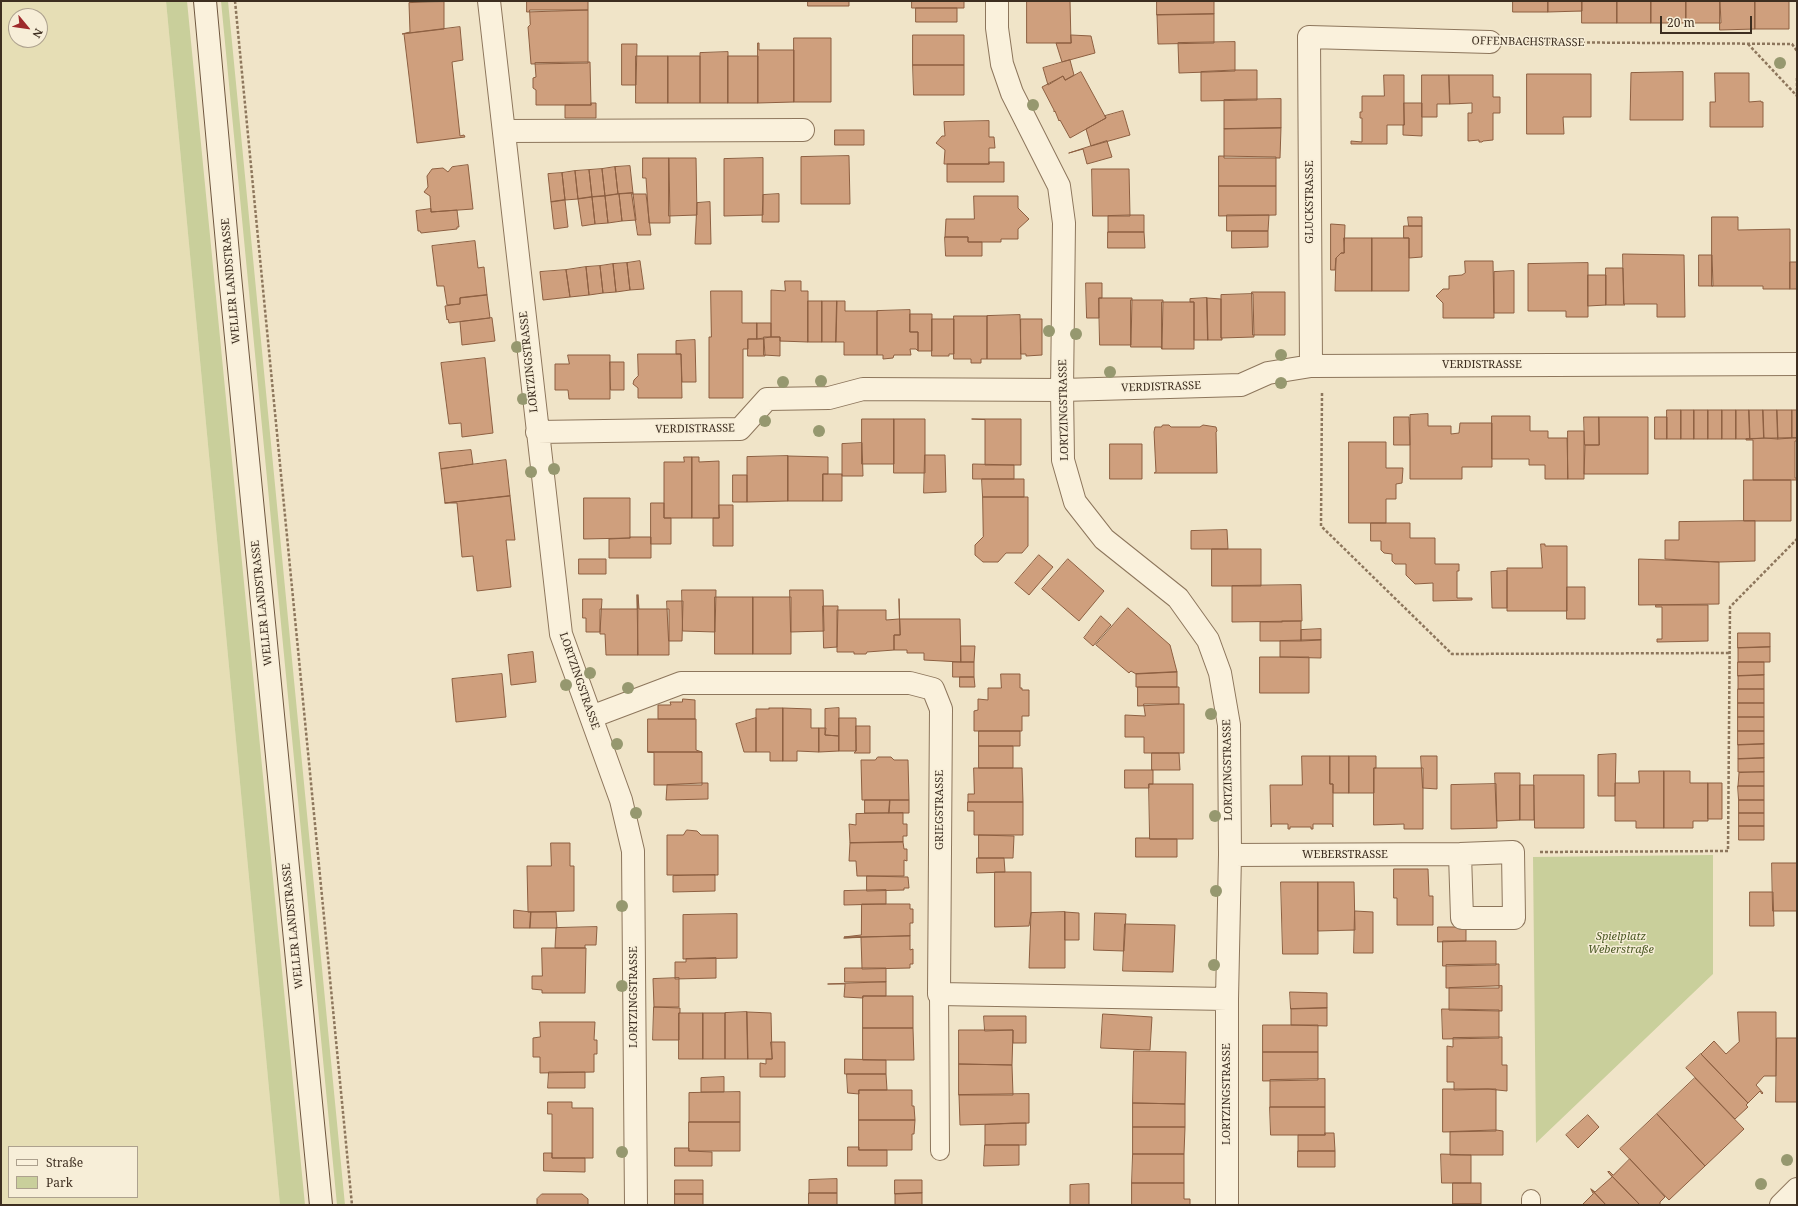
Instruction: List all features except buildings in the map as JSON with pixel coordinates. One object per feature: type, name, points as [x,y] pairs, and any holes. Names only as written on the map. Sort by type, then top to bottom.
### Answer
[{"type":"street","name":"WELLER LANDSTRASSE","points":[[205,1],[231,284],[321,1205]]},
{"type":"street","name":"LORTZINGSTRASSE","points":[[489,1],[561,634],[621,800],[633,851],[636,1205]]},
{"type":"street","name":"LORTZINGSTRASSE","points":[[997,1],[997,28],[1002,64],[1012,93],[1059,186],[1064,223],[1062,390],[1063,460],[1075,502],[1104,539],[1178,598],[1208,640],[1218,667],[1229,725],[1230,855],[1227,999],[1227,1205]]},
{"type":"street","name":"OFFENBACHSTRASSE","points":[[1309,37],[1490,42]]},
{"type":"street","name":"GLUCKSTRASSE","points":[[1309,37],[1317,366]]},
{"type":"street","points":[[504,131],[803,130]]},
{"type":"street","name":"VERDISTRASSE","points":[[537,432],[740,429],[767,399],[829,398],[863,389],[1062,390],[1241,385],[1268,373],[1317,366],[1797,364]]},
{"type":"street","name":"GRIEGSTRASSE","points":[[591,717],[681,684],[910,683],[933,689],[941,709],[939,994]]},
{"type":"street","points":[[1460,854],[1462,918],[1514,918],[1513,852]]},
{"type":"street","name":"WEBERSTRASSE","points":[[1230,855],[1460,854],[1513,852]]},
{"type":"street","points":[[939,994],[1227,999]]},
{"type":"street","points":[[1780,1205],[1797,1189]]},
{"type":"lane","points":[[939,994],[940,1152]]},
{"type":"path","points":[[235,1],[352,1205]]},
{"type":"path","name":"OFFENBACHSTRASSE","points":[[1490,42],[1792,44],[1797,51]]},
{"type":"path","points":[[1747,44],[1797,96]]},
{"type":"path","points":[[1797,78],[1797,96]]},
{"type":"path","points":[[1317,366],[1321,526],[1452,654],[1730,652]]},
{"type":"path","points":[[1513,852],[1728,851],[1730,607],[1797,539]]},
{"type":"shaded area","points":[[1,1],[166,1],[280,1205],[1,1205]]},
{"type":"green space","points":[[166,1],[187,1],[305,1205],[280,1205]]},
{"type":"green space","points":[[221,1],[228,1],[345,1205],[337,1205]]},
{"type":"green space","name":"Spielplatz Weberstraße","points":[[1713,855],[1713,974],[1536,1143],[1533,857]]}]
